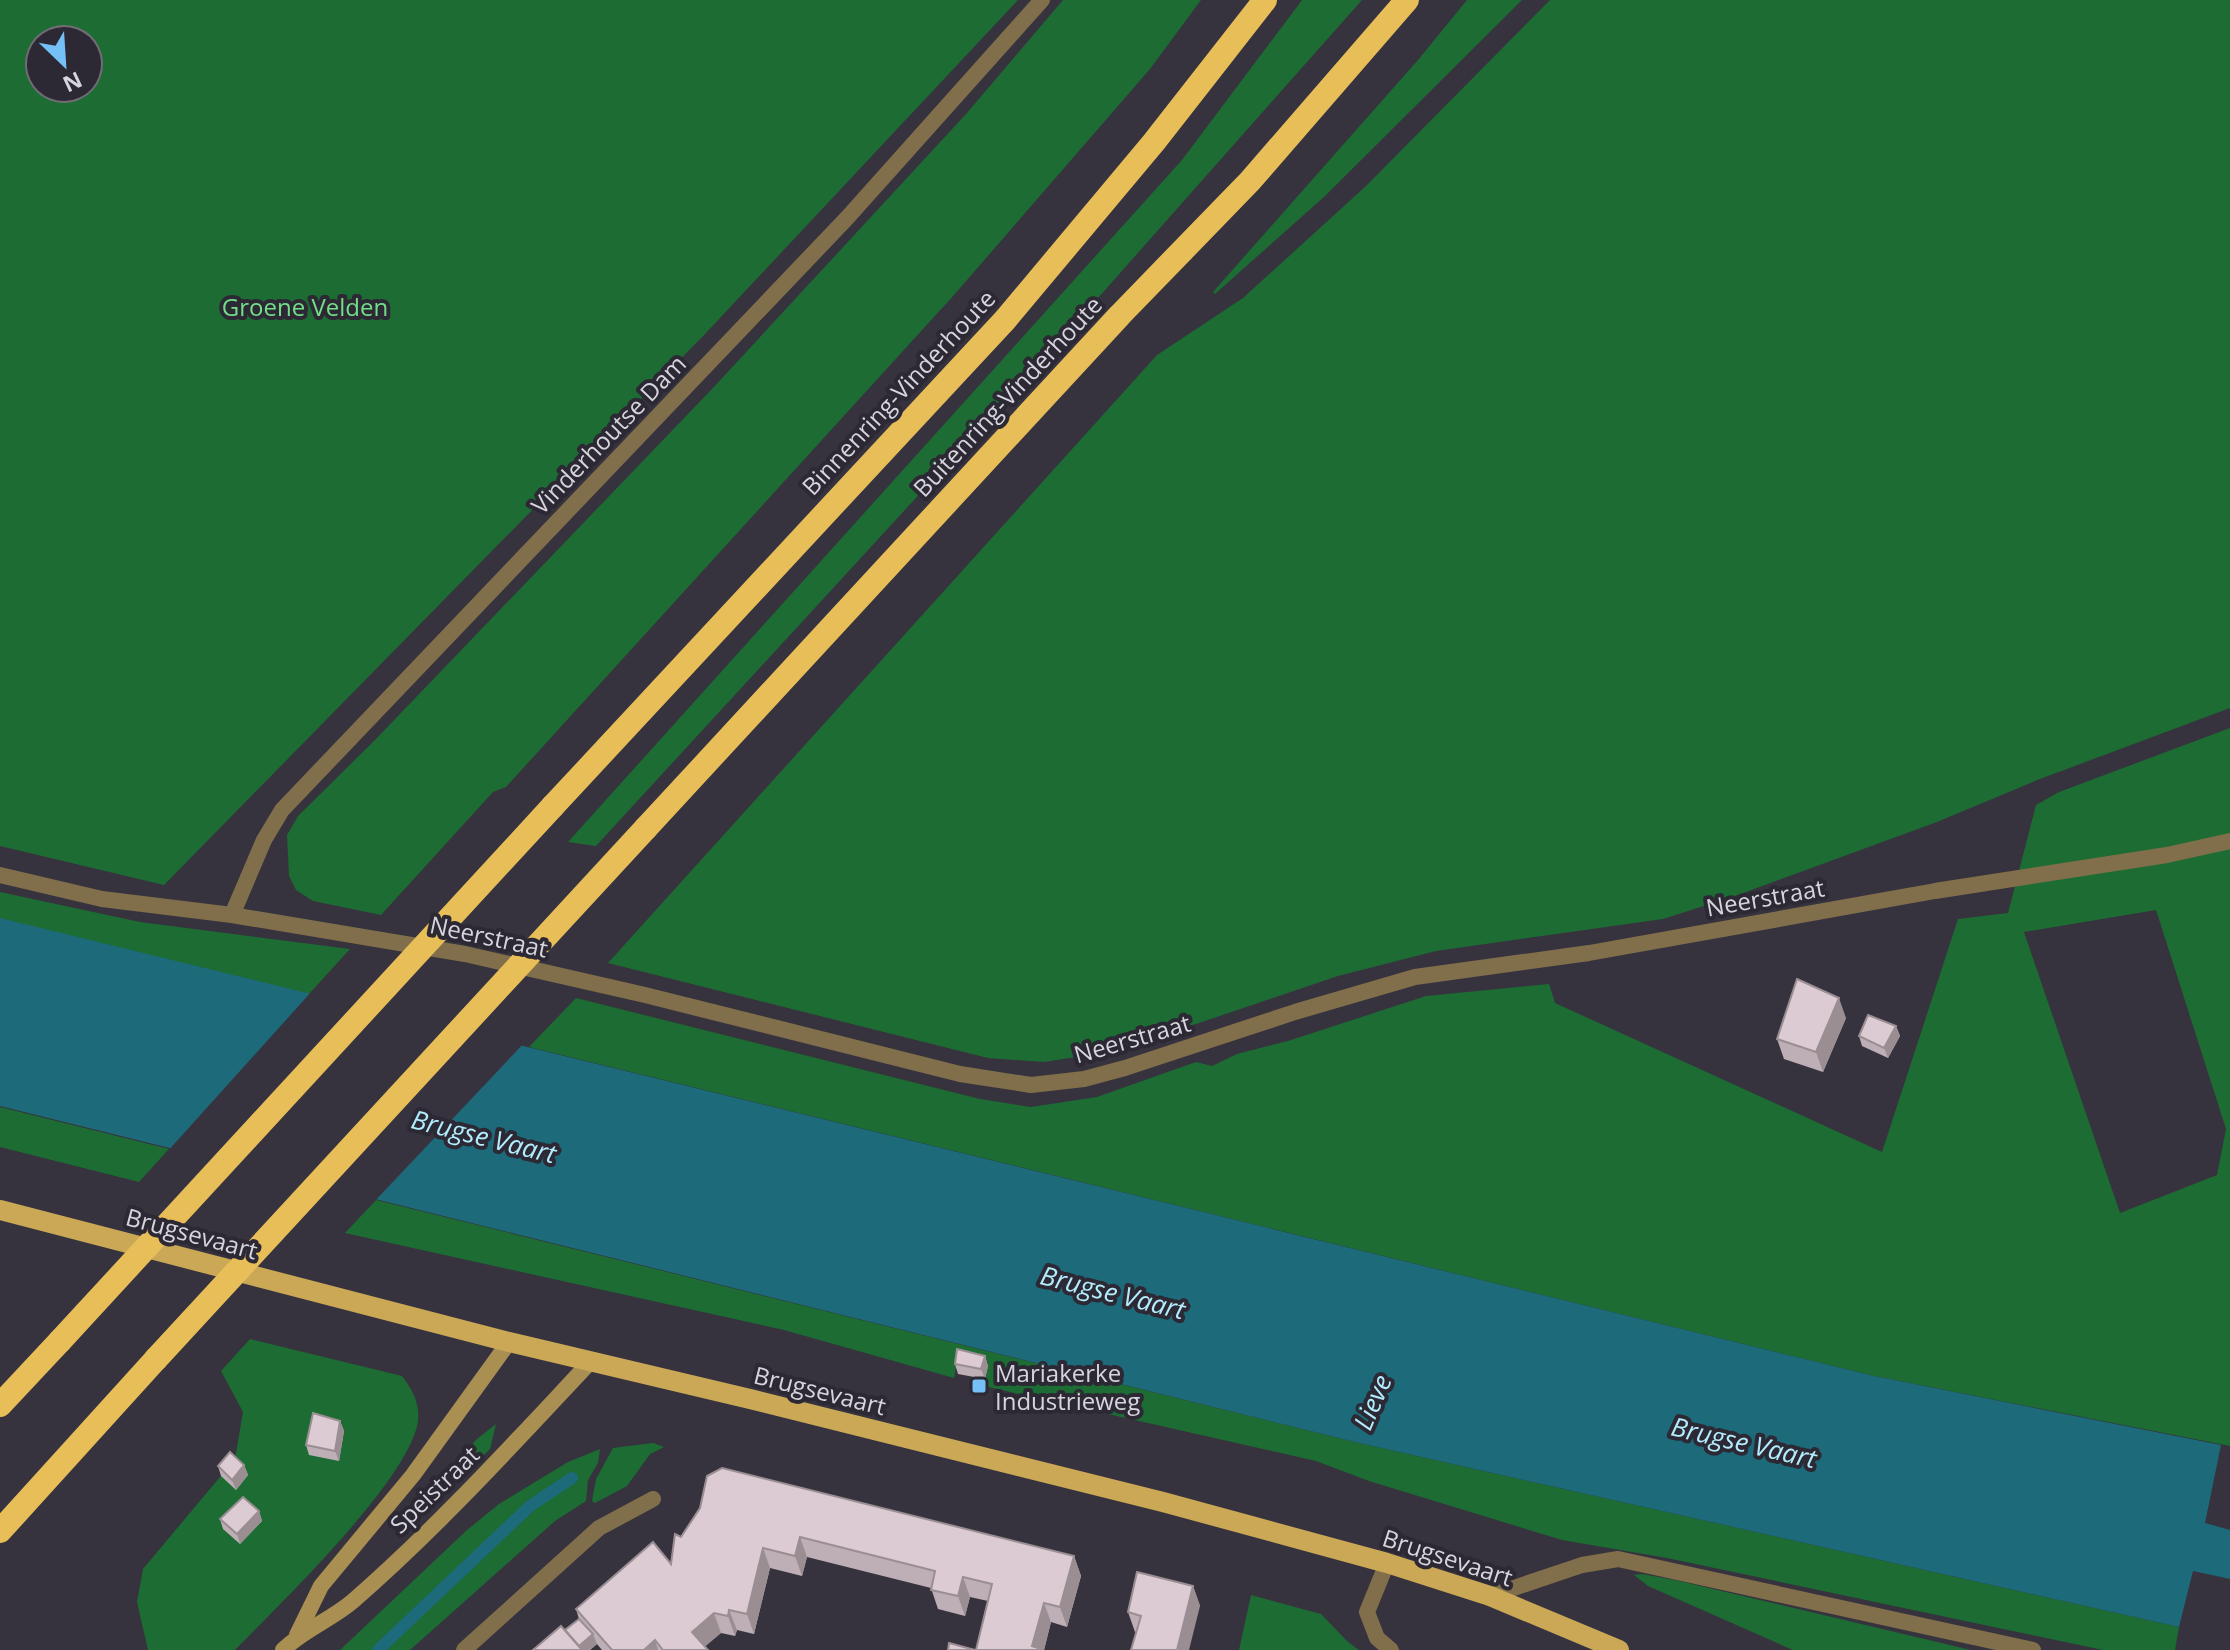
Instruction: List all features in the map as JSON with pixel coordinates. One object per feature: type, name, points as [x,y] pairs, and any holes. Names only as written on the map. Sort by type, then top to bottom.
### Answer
[{"type":"highway","name":"Binnenring-Vinderhoute","points":[[0,1405],[1005,320],[1154,142],[1265,0]]},
{"type":"highway","name":"Buitenring-Vinderhoute","points":[[0,1531],[1120,315],[1250,181],[1407,0]]},
{"type":"main road","name":"Brugsevaart","points":[[0,1210],[509,1342],[1163,1502],[1387,1563],[1490,1596],[1619,1650]]},
{"type":"street","name":"Vinderhoutse Dam","points":[[232,915],[264,840],[282,810],[847,218],[1042,0]]},
{"type":"street","name":"Neerstraat","points":[[0,875],[102,899],[232,915],[465,954],[645,995],[960,1074],[1031,1085],[1084,1079],[1125,1068],[1295,1012],[1415,977],[1589,953],[1935,891],[2167,855],[2230,841]]},
{"type":"street","name":"Speistraat","points":[[297,1636],[321,1586],[413,1475],[509,1342]]},
{"type":"street","name":"Speistraat","points":[[283,1650],[297,1636],[351,1603],[479,1481],[592,1360]]},
{"type":"street","points":[[464,1650],[599,1528],[653,1499]]},
{"type":"street","points":[[1490,1596],[1582,1565],[1618,1559],[2033,1650]]},
{"type":"street","points":[[1387,1563],[1367,1612],[1377,1638],[1391,1650]]},
{"type":"green space","name":"Groene Velden","points":[[0,0],[1018,0],[705,334],[164,885],[0,846]]},
{"type":"green space","points":[[1063,0],[1201,0],[1150,69],[954,295],[506,787],[493,792],[381,915],[313,901],[296,890],[289,876],[287,835],[298,816],[712,389],[966,114]]},
{"type":"green space","points":[[1302,0],[1362,0],[1051,351],[596,846],[568,842],[1182,160]]},
{"type":"green space","points":[[1467,0],[1522,0],[1325,196],[1215,294],[1213,292],[1418,60]]},
{"type":"green space","points":[[1550,0],[2230,0],[2230,708],[2040,779],[1937,822],[1663,919],[1436,951],[1338,976],[1095,1054],[1044,1062],[988,1058],[608,963],[1157,355],[1243,298],[1366,186]]},
{"type":"green space","points":[[2230,728],[2230,1446],[1874,1376],[529,1047],[576,998],[980,1099],[1031,1107],[1097,1097],[1196,1062],[1212,1066],[1237,1054],[1288,1041],[1426,996],[1549,984],[1555,1003],[1882,1152],[1958,919],[2008,913],[2036,805],[2059,792]],"holes":[[[2156,910],[2226,1129],[2217,1175],[2120,1213],[2024,932]]]},
{"type":"green space","points":[[0,892],[140,922],[350,949],[309,994],[0,919]]},
{"type":"green space","points":[[0,1107],[169,1149],[139,1182],[0,1147]]},
{"type":"green space","points":[[376,1200],[1355,1442],[2179,1627],[2175,1650],[2103,1650],[1667,1558],[1562,1540],[1369,1481],[1316,1461],[984,1386],[988,1362],[958,1356],[954,1378],[784,1330],[345,1233]]},
{"type":"green space","points":[[250,1339],[402,1376],[418,1408],[418,1421],[410,1446],[392,1475],[340,1540],[235,1650],[148,1650],[137,1602],[143,1569],[235,1459],[243,1412],[221,1371]]},
{"type":"green space","points":[[496,1424],[490,1449],[434,1505],[425,1505],[422,1500],[428,1491],[477,1439]]},
{"type":"green space","points":[[653,1443],[664,1447],[650,1454],[627,1486],[595,1503],[592,1501],[596,1479],[613,1448]]},
{"type":"green space","points":[[600,1449],[598,1463],[588,1480],[586,1501],[555,1521],[410,1650],[340,1650],[467,1530],[499,1504],[568,1462]]},
{"type":"green space","points":[[1642,1574],[1971,1650],[1793,1650],[1648,1586],[1634,1575]]},
{"type":"green space","points":[[1251,1595],[1321,1614],[1359,1650],[1239,1650]]},
{"type":"water","points":[[0,918],[1874,1376],[2221,1445],[2205,1523],[2230,1530],[2230,1579],[2193,1571],[2179,1627],[1355,1442],[0,1106]]},
{"type":"pier","points":[[313,990],[525,1042],[373,1203],[167,1152]]},
{"type":"building","points":[[1797,979],[1839,998],[1816,1052],[1777,1039]]},
{"type":"building","points":[[1868,1015],[1896,1026],[1884,1048],[1859,1036]]},
{"type":"building","points":[[957,1349],[985,1356],[981,1369],[955,1364]]},
{"type":"building","points":[[313,1413],[340,1421],[335,1451],[306,1445]]},
{"type":"building","points":[[230,1452],[244,1465],[232,1480],[218,1466]]},
{"type":"building","points":[[722,1468],[1074,1556],[1060,1607],[1044,1603],[1032,1646],[1041,1650],[976,1650],[992,1584],[963,1577],[958,1596],[931,1590],[935,1571],[800,1537],[795,1556],[763,1548],[747,1614],[729,1610],[728,1616],[714,1613],[692,1632],[708,1650],[663,1650],[655,1640],[644,1650],[612,1650],[576,1609],[653,1542],[671,1564],[675,1534],[681,1537],[700,1508],[707,1476]]},
{"type":"building","points":[[243,1497],[259,1511],[237,1534],[220,1519]]},
{"type":"building","points":[[1137,1572],[1193,1586],[1177,1650],[1131,1650],[1141,1616],[1128,1612]]},
{"type":"building","points":[[579,1619],[593,1634],[579,1646],[565,1630]]},
{"type":"building","points":[[561,1626],[582,1650],[533,1650]]},
{"type":"building","points":[[949,1643],[975,1650],[948,1650]]},
{"type":"waterway","points":[[378,1650],[530,1506],[572,1478]]},
{"type":"place","name":"Mariakerke Industrieweg","points":[[979,1386]]},
{"type":"water label","name":"Brugse Vaart","points":[[484,1136]]},
{"type":"water label","name":"Brugse Vaart","points":[[1113,1292]]},
{"type":"water label","name":"Lieve","points":[[1372,1402]]},
{"type":"water label","name":"Brugse Vaart","points":[[1744,1442]]}]
